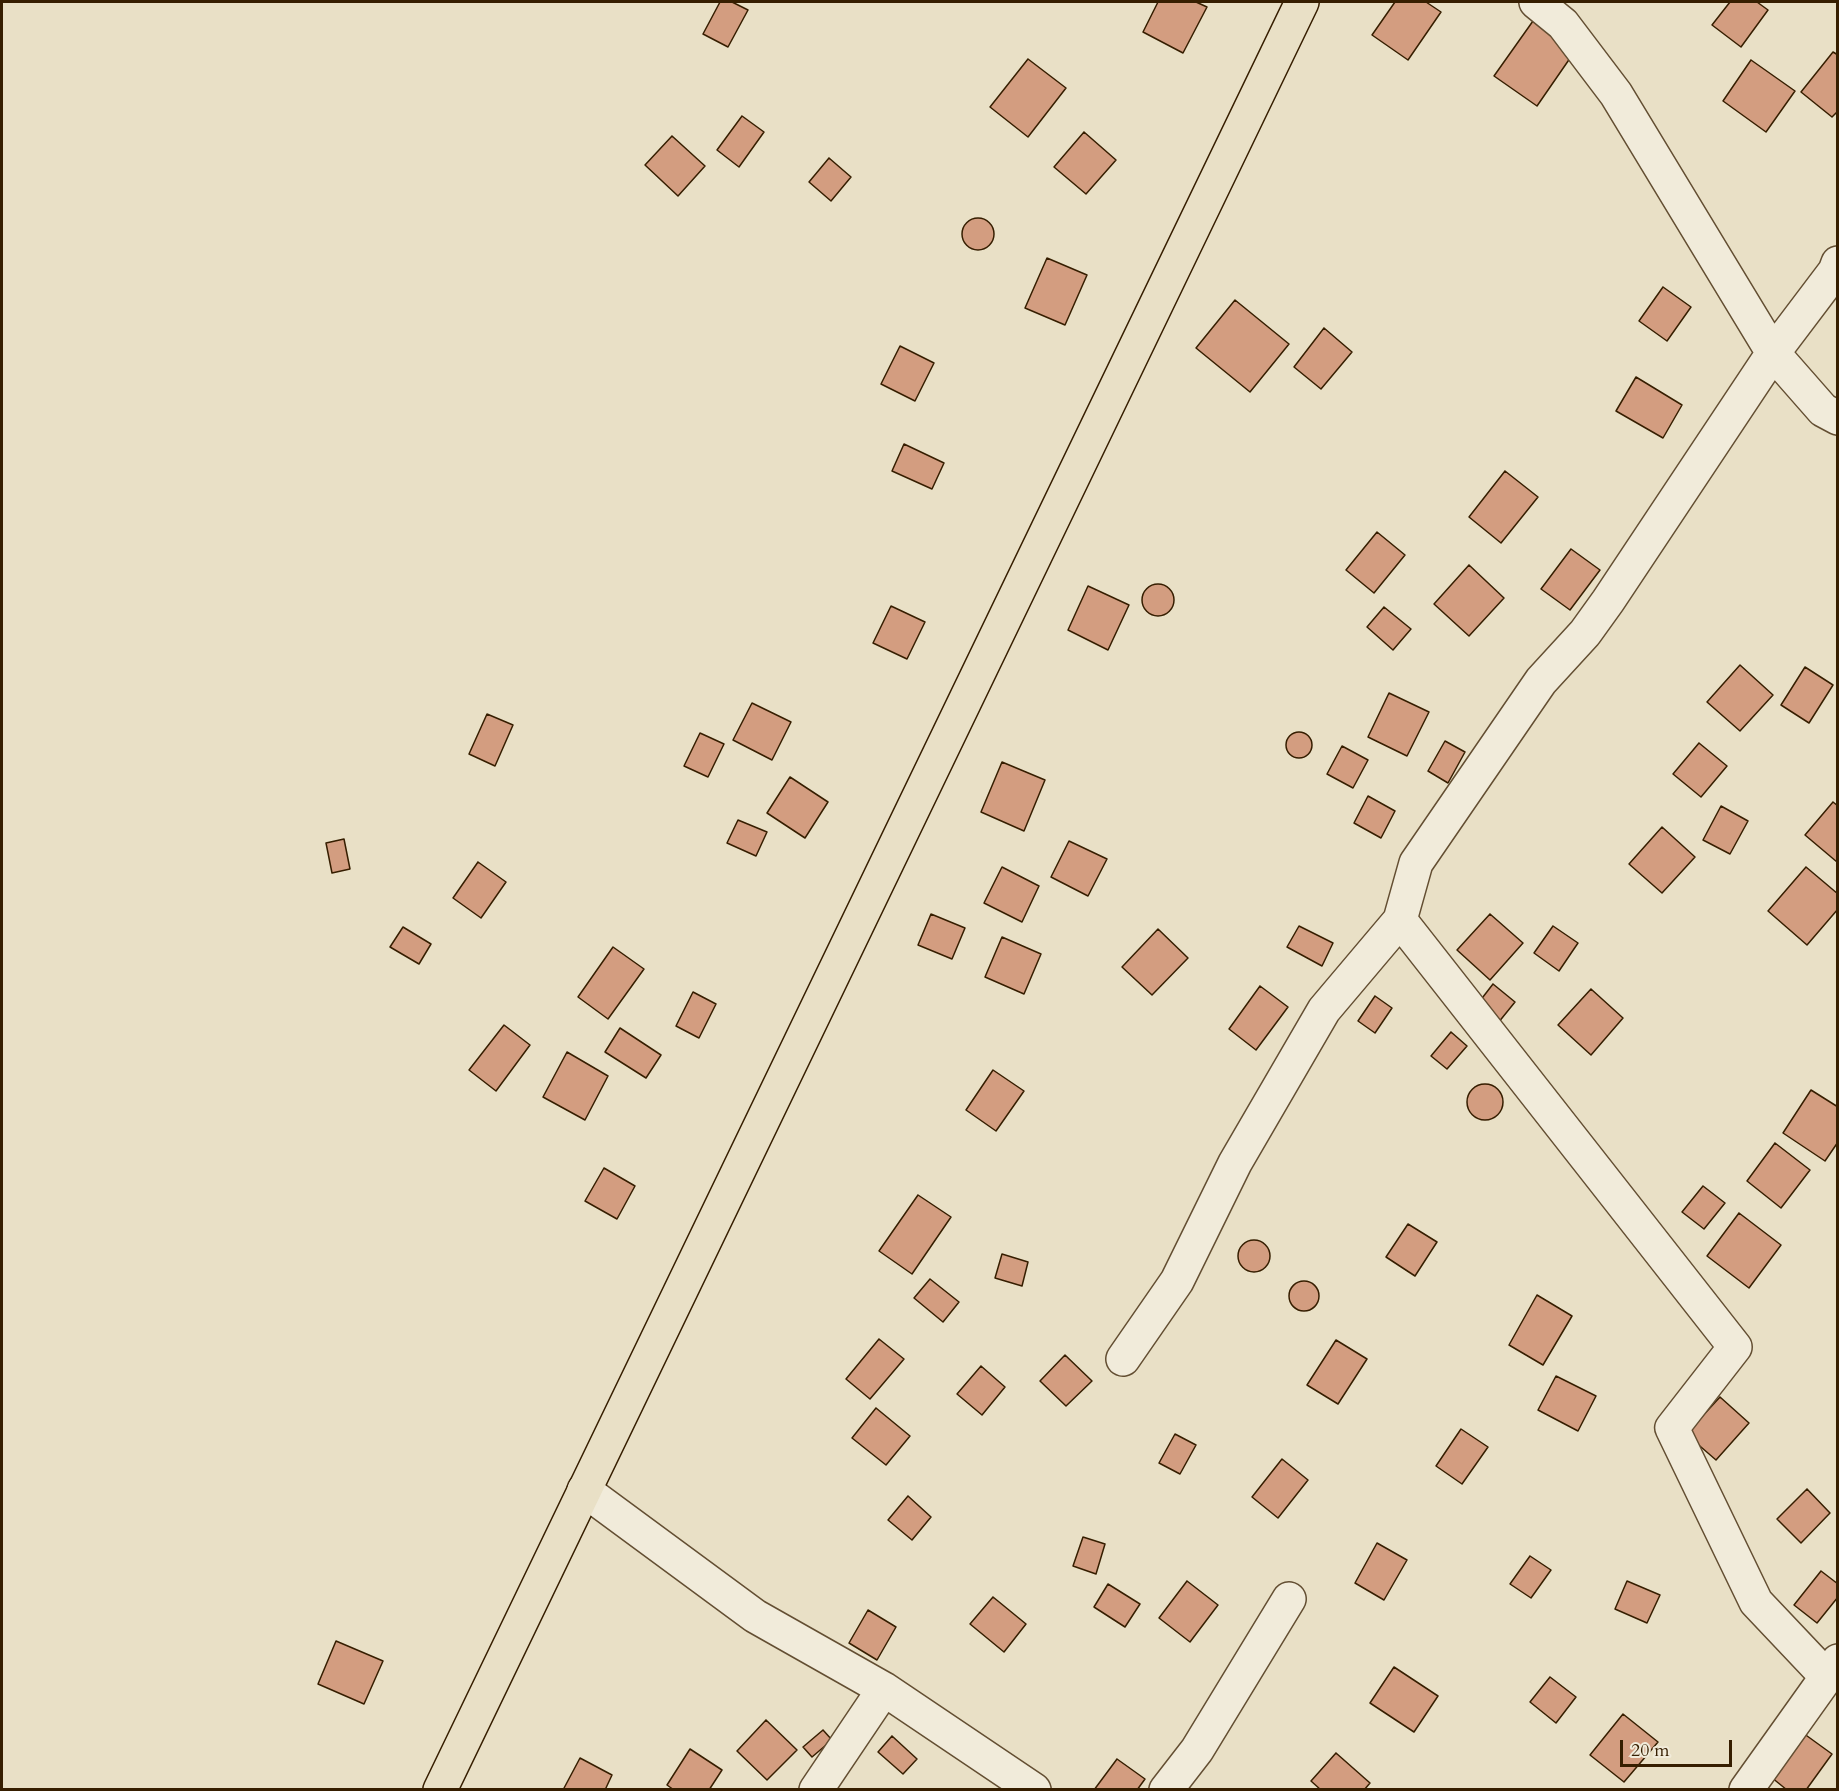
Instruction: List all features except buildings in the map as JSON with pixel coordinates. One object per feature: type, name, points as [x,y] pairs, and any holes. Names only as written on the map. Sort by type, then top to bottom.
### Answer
[{"type":"main road","points":[[440,1790],[1302,2]]},
{"type":"street","points":[[1536,2],[1563,24],[1616,94],[1773,353],[1823,410],[1838,418]]},
{"type":"street","points":[[1123,1359],[1177,1281],[1235,1163],[1324,1010],[1400,920],[1416,862],[1541,681],[1585,633],[1602,609],[1773,353],[1835,271],[1838,263]]},
{"type":"street","points":[[1400,920],[1735,1347],[1672,1428],[1756,1602],[1832,1669],[1746,1790]]},
{"type":"street","points":[[584,1490],[755,1616],[884,1689],[1034,1790]]},
{"type":"street","points":[[1166,1790],[1197,1750],[1289,1599]]},
{"type":"street","points":[[816,1790],[884,1689]]}]
